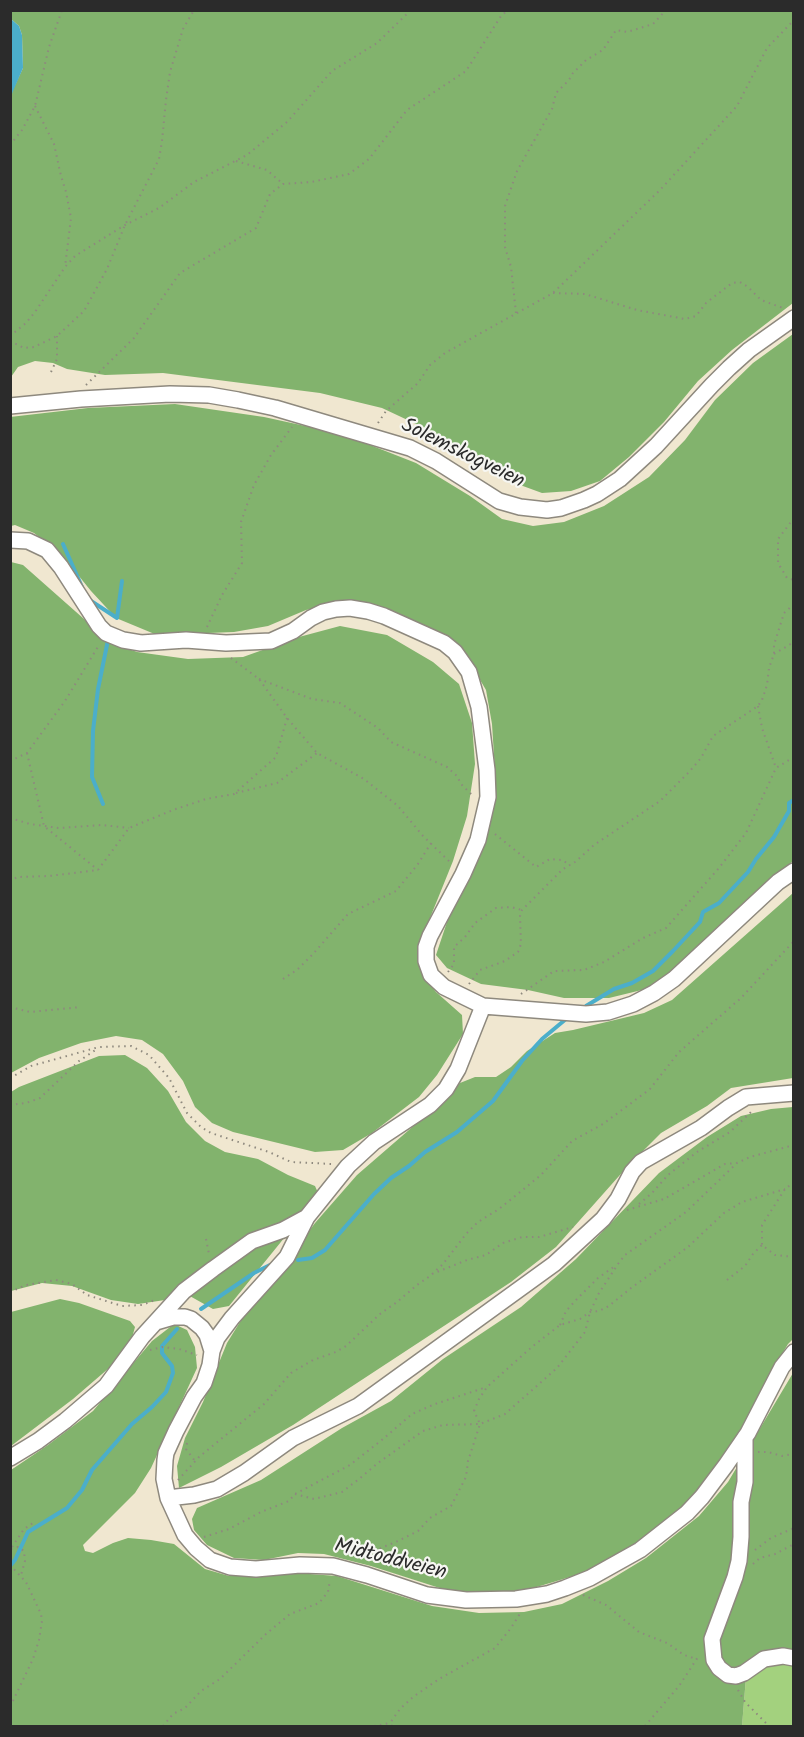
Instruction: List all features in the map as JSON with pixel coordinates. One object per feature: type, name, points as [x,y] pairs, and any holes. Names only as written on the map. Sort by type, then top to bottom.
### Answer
[{"type":"street","name":"Solemskogveien","points":[[10,405],[46,398],[71,400],[155,394],[196,394],[256,403],[410,448],[499,501],[535,510],[561,508],[597,494],[633,468],[711,385],[792,314]]},
{"type":"street","points":[[10,540],[28,541],[46,550],[61,567],[94,619],[106,633],[123,640],[141,643],[186,640],[226,643],[271,641],[293,631],[323,612],[350,608],[368,610],[384,616],[444,643],[460,657],[469,672],[479,708],[488,797],[478,840],[430,936],[426,947],[426,961],[428,968],[441,984],[477,1003],[586,1014],[608,1012],[633,1004],[674,979],[778,882],[794,871]]},
{"type":"street","points":[[10,1458],[38,1441],[110,1382],[154,1323],[184,1292],[252,1241],[283,1230],[307,1216],[348,1166],[374,1142],[430,1105],[446,1089],[458,1070],[477,1003]]},
{"type":"street","points":[[167,1494],[194,1495],[217,1489],[293,1438],[358,1406],[554,1264],[603,1219],[618,1199],[632,1172],[641,1162],[701,1128],[746,1097],[794,1093]]},
{"type":"street","name":"Midtoddveien","points":[[307,1216],[287,1257],[217,1338],[204,1383],[194,1397],[166,1453],[164,1479],[176,1519],[196,1548],[210,1560],[230,1567],[256,1569],[300,1565],[333,1566],[427,1595],[466,1600],[484,1601],[530,1597],[565,1588],[590,1578],[640,1550],[687,1513],[707,1491],[745,1437],[782,1367],[794,1352]]},
{"type":"street","points":[[154,1323],[173,1317],[185,1317],[191,1320],[207,1335],[211,1358]]},
{"type":"street","points":[[745,1437],[745,1482],[741,1502],[741,1537],[737,1567],[712,1639],[714,1660],[719,1668],[728,1675],[736,1676],[764,1659],[783,1656],[794,1658]]},
{"type":"path","points":[[10,145],[35,106],[49,47],[62,10]]},
{"type":"path","points":[[10,341],[24,348],[34,347],[57,336],[84,311],[159,159],[170,72],[183,29],[194,10]]},
{"type":"path","points":[[10,336],[35,312],[75,256],[125,225],[159,208],[194,182],[247,155],[287,122],[332,71],[377,43],[411,10]]},
{"type":"path","points":[[71,400],[134,338],[180,273],[256,228],[270,194],[283,184],[311,182],[349,174],[369,159],[407,110],[466,71],[501,15],[508,10]]},
{"type":"path","points":[[516,313],[511,267],[505,246],[505,206],[517,171],[552,109],[556,93],[573,73],[586,60],[603,50],[616,30],[627,32],[653,24],[666,10]]},
{"type":"path","points":[[371,436],[381,417],[418,383],[430,365],[445,353],[553,293],[660,189],[737,106],[767,48],[794,20]]},
{"type":"path","points":[[35,106],[54,144],[68,200],[71,218],[65,267]]},
{"type":"path","points":[[236,161],[267,170],[283,184]]},
{"type":"path","points":[[553,293],[585,294],[637,310],[685,319],[696,316],[706,303],[732,283],[740,282],[761,300],[792,314]]},
{"type":"path","points":[[51,372],[57,360],[57,336]]},
{"type":"path","points":[[300,416],[271,455],[254,485],[241,522],[242,563],[222,595],[207,626],[209,642],[259,679],[312,699],[340,703],[378,728],[391,742],[443,764],[474,796],[477,808],[484,818],[536,867],[550,859],[562,860],[570,865]]},
{"type":"path","points":[[794,518],[778,539],[778,563],[787,578],[794,580]]},
{"type":"path","points":[[477,1003],[469,984],[480,970],[505,961],[518,952],[521,944],[520,915],[522,910],[563,869],[594,845],[660,801],[701,758],[713,736],[758,706],[764,693],[774,654],[774,645],[784,613],[794,604]]},
{"type":"path","points":[[10,760],[27,753],[65,701],[106,633]]},
{"type":"path","points":[[774,654],[794,642]]},
{"type":"path","points":[[259,679],[287,718],[317,753],[373,785],[398,806],[423,836],[463,874]]},
{"type":"path","points":[[758,706],[762,728],[776,768]]},
{"type":"path","points":[[234,794],[276,758],[287,718]]},
{"type":"path","points":[[27,753],[44,826],[98,870]]},
{"type":"path","points":[[10,818],[59,828],[102,825],[129,828],[206,799],[277,783],[317,753]]},
{"type":"path","points":[[502,1007],[554,971],[584,970],[604,962],[643,938],[666,928],[719,868],[746,833],[776,768],[794,757]]},
{"type":"path","points":[[10,882],[17,877],[98,870],[129,828]]},
{"type":"path","points":[[283,979],[297,970],[313,954],[348,914],[396,891],[418,864],[431,843]]},
{"type":"path","points":[[441,984],[453,964],[454,947],[475,923],[496,908],[511,907],[522,910]]},
{"type":"path","points":[[167,1494],[199,1457],[264,1404],[291,1373],[313,1360],[346,1346],[380,1314],[430,1276],[452,1254],[472,1228],[541,1175],[572,1141],[603,1124],[650,1089],[679,1052],[741,998],[794,941]]},
{"type":"path","points":[[10,1007],[30,1012],[81,1007]]},
{"type":"path","points":[[10,1078],[31,1066],[99,1047],[131,1046],[149,1055],[170,1078],[187,1113],[211,1133],[269,1152],[291,1162],[348,1166]]},
{"type":"path","points":[[10,1105],[40,1098],[79,1061],[99,1047]]},
{"type":"path","points":[[737,1163],[725,1164],[664,1199],[636,1206],[668,1175],[697,1152],[730,1132],[756,1107],[773,1095]]},
{"type":"path","points":[[296,1494],[314,1499],[342,1492],[423,1431],[443,1425],[480,1425],[505,1414],[557,1368],[585,1332],[590,1312],[625,1255],[686,1212],[737,1163],[774,1149],[794,1145]]},
{"type":"path","points":[[727,1280],[745,1266],[762,1245],[762,1225],[785,1189],[794,1182]]},
{"type":"path","points":[[359,1560],[368,1558],[381,1548],[418,1531],[430,1518],[451,1506],[466,1477],[468,1461],[480,1425],[474,1411],[487,1387],[533,1346],[560,1324],[580,1319],[590,1312],[609,1306],[688,1247],[724,1213],[742,1202],[785,1189]]},
{"type":"path","points":[[430,1276],[467,1260],[486,1255],[503,1243],[522,1237],[539,1237],[603,1219]]},
{"type":"path","points":[[762,1245],[775,1255],[794,1257]]},
{"type":"path","points":[[560,1324],[566,1311],[577,1299],[598,1278],[618,1264]]},
{"type":"path","points":[[10,1292],[26,1285],[57,1280],[72,1284],[87,1295],[122,1306],[142,1305],[159,1298]]},
{"type":"path","points":[[132,1351],[162,1347],[211,1358]]},
{"type":"path","points":[[190,1541],[229,1529],[261,1512],[289,1501],[296,1494],[350,1465],[412,1414],[487,1387]]},
{"type":"path","points":[[744,1453],[768,1452],[782,1456],[794,1454]]},
{"type":"path","points":[[11,1549],[24,1529],[36,1521]]},
{"type":"path","points":[[794,1528],[771,1538],[737,1567],[746,1570],[760,1558],[794,1544]]},
{"type":"path","points":[[11,1549],[18,1547],[24,1551],[25,1561],[21,1577]]},
{"type":"path","points":[[10,1565],[26,1582],[42,1621],[33,1659],[10,1707]]},
{"type":"path","points":[[163,1726],[173,1714],[185,1708],[201,1691],[220,1679],[290,1614],[319,1603],[328,1592],[333,1566]]},
{"type":"path","points":[[565,1588],[606,1605],[639,1632],[667,1643],[684,1655],[697,1659]]},
{"type":"path","points":[[374,1726],[391,1725],[400,1709],[413,1697],[439,1679],[495,1648],[512,1628],[530,1597]]},
{"type":"path","points":[[645,1726],[679,1686],[712,1639]]},
{"type":"path","points":[[728,1675],[746,1702],[769,1726]]},
{"type":"green space","points":[[11,11],[793,11],[793,303],[732,350],[698,381],[664,422],[629,457],[600,481],[571,491],[542,493],[512,482],[431,431],[382,408],[320,393],[163,373],[105,375],[35,361],[18,367],[11,377],[10,96],[23,68],[22,35],[19,26],[11,19]]},
{"type":"green space","points":[[793,334],[793,861],[654,987],[609,998],[564,998],[528,990],[481,984],[447,968],[436,955],[447,922],[482,852],[496,787],[492,724],[486,690],[469,661],[422,625],[382,607],[343,603],[306,610],[268,626],[234,632],[157,635],[116,618],[62,555],[34,533],[15,525],[11,526],[10,417],[88,408],[175,404],[264,417],[342,434],[416,463],[470,496],[502,519],[533,526],[564,522],[604,506],[649,477],[685,440],[715,400],[753,363]]},
{"type":"green space","points":[[11,562],[23,565],[110,642],[137,652],[188,659],[243,657],[299,637],[340,626],[387,635],[433,662],[459,684],[472,723],[475,764],[467,816],[421,948],[421,972],[436,992],[462,1015],[463,1034],[437,1075],[419,1097],[372,1133],[343,1150],[315,1152],[233,1132],[212,1123],[195,1107],[183,1081],[163,1054],[142,1040],[116,1036],[81,1043],[39,1058],[11,1073]]},
{"type":"green space","points":[[793,893],[793,1078],[731,1088],[707,1106],[661,1133],[627,1167],[556,1247],[511,1282],[293,1425],[221,1467],[179,1488],[177,1466],[185,1438],[203,1402],[227,1343],[248,1309],[315,1223],[357,1175],[417,1123],[444,1103],[460,1083],[475,1077],[496,1077],[511,1067],[527,1051],[555,1033],[644,1013],[672,1000]]},
{"type":"green space","points":[[125,1055],[147,1068],[168,1091],[186,1122],[205,1141],[225,1152],[258,1159],[315,1186],[319,1195],[229,1306],[213,1309],[188,1295],[138,1304],[111,1300],[72,1286],[42,1283],[11,1291],[11,1092],[99,1056]]},
{"type":"green space","points":[[793,1107],[793,1339],[772,1371],[754,1413],[725,1456],[695,1494],[670,1519],[637,1546],[605,1564],[570,1577],[530,1589],[488,1594],[449,1591],[371,1566],[324,1554],[298,1553],[264,1560],[234,1558],[207,1545],[194,1530],[192,1519],[197,1508],[261,1480],[342,1428],[391,1401],[443,1359],[521,1307],[576,1259],[659,1173],[707,1137],[741,1116]]},
{"type":"green space","points":[[60,1299],[79,1303],[130,1321],[135,1327],[132,1338],[109,1368],[73,1399],[11,1446],[11,1312]]},
{"type":"green space","points":[[174,1324],[187,1330],[195,1347],[197,1368],[151,1468],[135,1493],[83,1545],[85,1551],[93,1553],[128,1538],[151,1540],[174,1544],[205,1569],[229,1576],[296,1573],[337,1576],[432,1606],[479,1613],[524,1612],[562,1604],[608,1581],[646,1558],[699,1516],[728,1482],[793,1373],[793,1662],[788,1652],[746,1677],[742,1726],[11,1726],[11,1470],[93,1411],[152,1341]]},
{"type":"green space","points":[[767,1662],[793,1662],[793,1726],[742,1726],[746,1677]]},
{"type":"water","points":[[11,19],[19,26],[22,35],[23,68],[11,96]]},
{"type":"waterway","points":[[63,544],[82,587]]},
{"type":"waterway","points":[[88,599],[117,618],[122,581]]},
{"type":"waterway","points":[[103,804],[92,777],[93,731],[98,689],[108,640]]},
{"type":"waterway","points":[[586,1006],[614,989],[632,983],[653,971],[700,922],[703,912],[719,903],[748,872],[774,837],[789,811],[789,803],[794,800]]},
{"type":"waterway","points":[[298,1260],[312,1258],[325,1250],[391,1178],[425,1152],[457,1132],[493,1101],[522,1061],[542,1039],[566,1019]]},
{"type":"waterway","points":[[201,1309],[254,1273],[270,1265]]},
{"type":"waterway","points":[[10,1566],[28,1532],[67,1508],[82,1490],[92,1470],[132,1424],[166,1392],[173,1373],[172,1366],[162,1353],[162,1346],[177,1329]]}]
